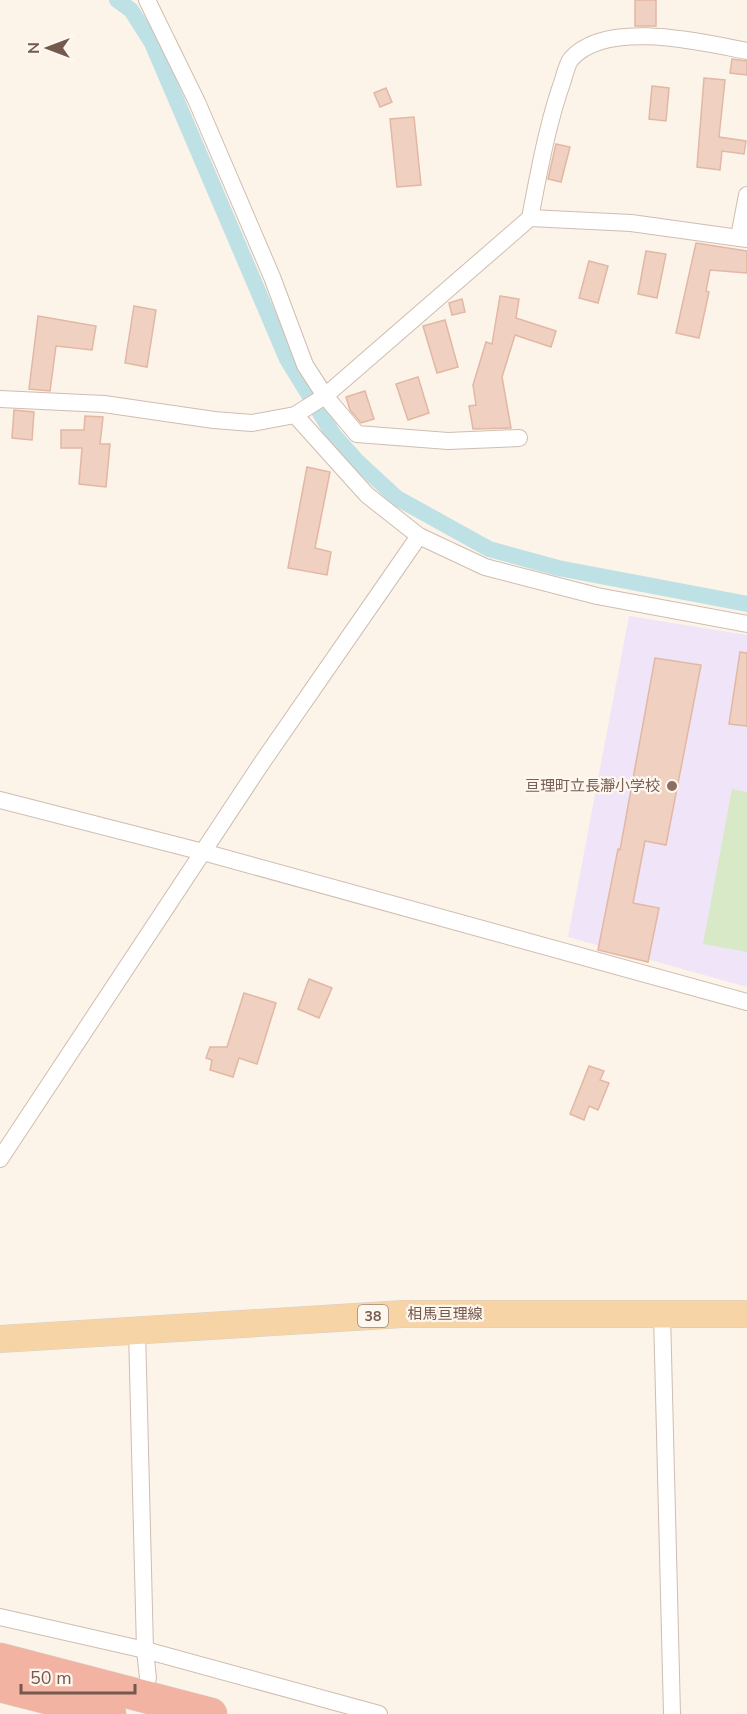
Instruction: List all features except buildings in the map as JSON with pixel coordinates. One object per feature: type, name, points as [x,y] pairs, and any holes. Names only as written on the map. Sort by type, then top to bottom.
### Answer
[{"type":"highway","points":[[0,1659],[211,1714]]},
{"type":"highway","points":[[0,1686],[110,1714]]},
{"type":"main road","name":"相馬亘理線","points":[[0,1339],[403,1314],[747,1314]]},
{"type":"street","points":[[147,0],[197,102],[273,277],[305,365],[325,396],[357,434],[448,441],[519,438]]},
{"type":"street","points":[[0,399],[104,404],[214,420],[252,423],[295,415],[325,396],[530,218],[552,111],[570,60],[594,44],[618,36],[661,39],[747,51]]},
{"type":"street","points":[[530,218],[631,223],[743,238],[747,195]]},
{"type":"street","points":[[295,415],[367,495],[419,536],[485,567],[597,596],[747,624]]},
{"type":"street","points":[[0,1159],[203,852],[419,536]]},
{"type":"street","points":[[0,800],[203,852],[747,1002]]},
{"type":"street","points":[[662,1314],[672,1714]]},
{"type":"street","points":[[137,1330],[147,1678]]},
{"type":"street","points":[[0,1617],[145,1650],[379,1714]]},
{"type":"shaded area","name":"亘理町立長瀞小学校","points":[[629,616],[747,635],[747,987],[568,937]]},
{"type":"green space","points":[[732,789],[747,792],[747,952],[703,944]]},
{"type":"waterway","points":[[117,0],[131,10],[152,43],[287,359],[333,434],[357,461],[397,498],[489,549],[558,568],[747,604]]},
{"type":"place","name":"亘理町立長瀞小学校","points":[[672,786]]}]
